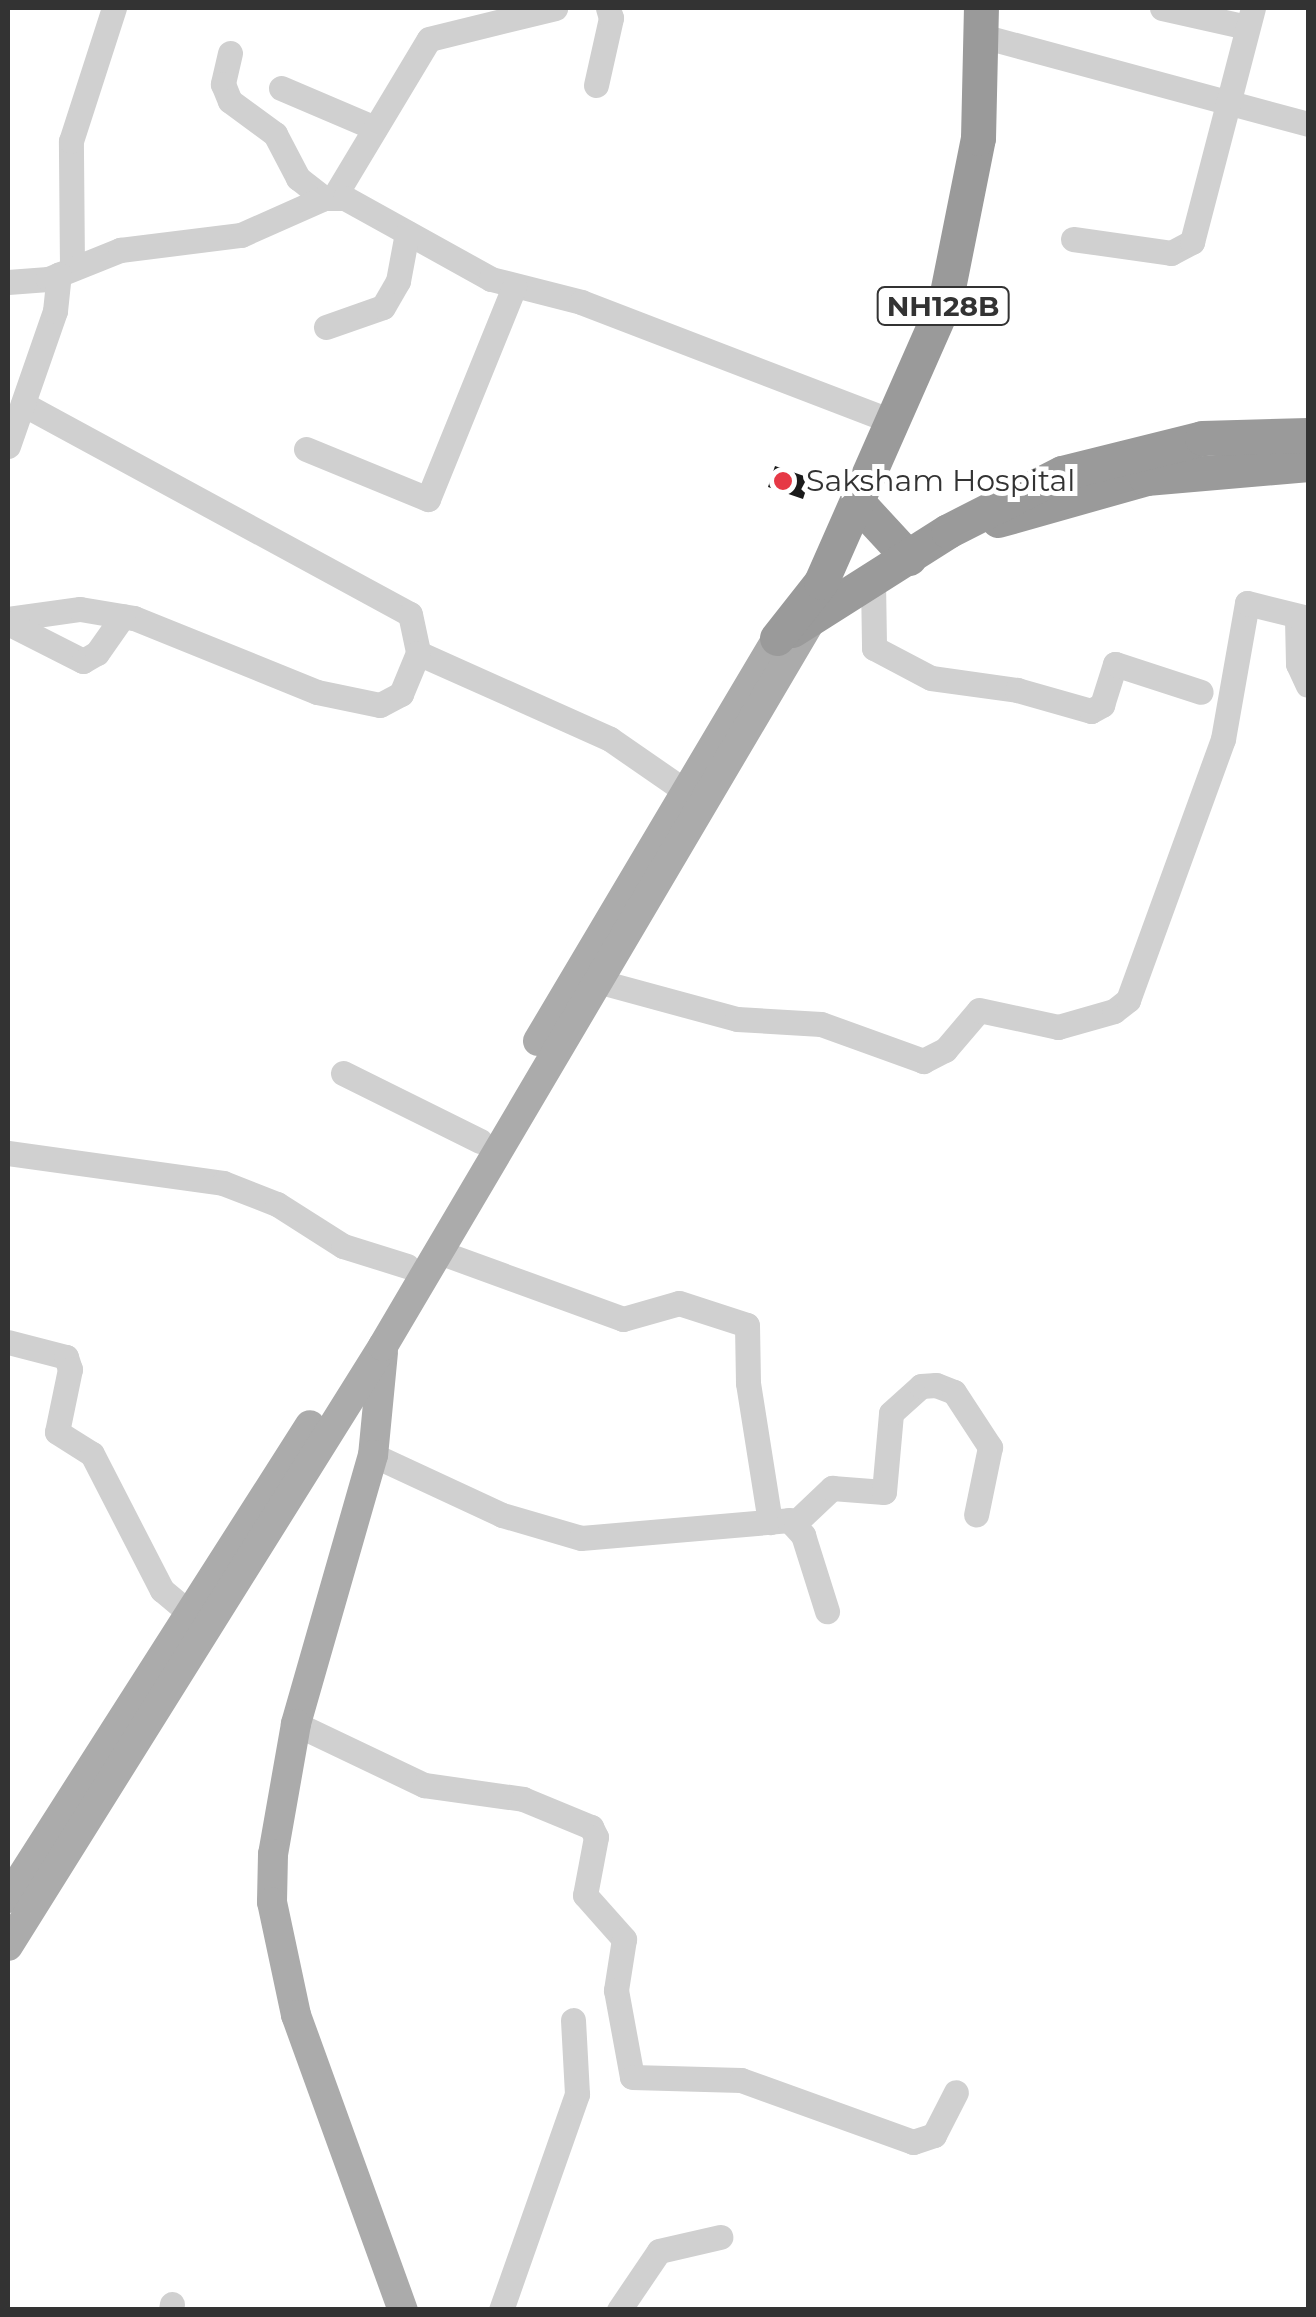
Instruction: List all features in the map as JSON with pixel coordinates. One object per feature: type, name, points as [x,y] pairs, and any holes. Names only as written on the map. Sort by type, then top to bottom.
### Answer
[{"type":"highway","name":"NH128B","points":[[822,582],[896,423],[961,243],[978,138],[981,22]]},
{"type":"highway","points":[[778,638],[816,618],[948,532],[1062,473],[1138,450],[1202,438],[1308,435]]},
{"type":"highway","points":[[948,532],[1146,478],[1308,464]]},
{"type":"highway","points":[[858,503],[909,558]]},
{"type":"highway","points":[[778,638],[822,582]]},
{"type":"main road","points":[[8,1898],[383,1346],[816,618],[822,582]]},
{"type":"main road","points":[[8,1946],[778,638]]},
{"type":"main road","points":[[381,1314],[383,1346],[373,1455],[296,1724],[273,1854],[276,1936],[296,2015],[403,2310]]},
{"type":"street","points":[[8,446],[56,310],[66,270],[71,141],[114,8]]},
{"type":"street","points":[[8,282],[66,270],[120,250],[251,232],[329,198],[429,39],[555,8]]},
{"type":"street","points":[[596,85],[608,8]]},
{"type":"street","points":[[1072,240],[1171,253],[1186,249],[1196,234],[1250,17],[1162,8]]},
{"type":"street","points":[[981,22],[1308,124]]},
{"type":"street","points":[[230,53],[223,84],[230,101],[275,134],[298,178],[329,198],[514,287],[581,302],[896,423]]},
{"type":"street","points":[[281,88],[375,128]]},
{"type":"street","points":[[326,326],[383,307],[398,280],[407,234]]},
{"type":"street","points":[[306,449],[428,499],[514,287]]},
{"type":"street","points":[[8,621],[80,609],[123,616],[317,692],[380,705],[401,694],[418,652],[410,614],[23,404]]},
{"type":"street","points":[[873,582],[874,648],[921,675],[969,688],[1017,690],[1091,711],[1102,705],[1116,664],[1201,692]]},
{"type":"street","points":[[597,981],[737,1019],[821,1024],[922,1061],[945,1050],[979,1010],[1058,1027],[1114,1011],[1128,1000],[1223,739],[1247,602],[1303,618],[1298,664],[1308,685]]},
{"type":"street","points":[[8,621],[83,661],[97,654],[123,616]]},
{"type":"street","points":[[418,652],[610,739],[685,791]]},
{"type":"street","points":[[343,1074],[480,1141]]},
{"type":"street","points":[[8,1153],[223,1183],[276,1204],[343,1246],[407,1266]]},
{"type":"street","points":[[439,1252],[623,1319],[679,1303],[746,1325],[748,1383],[783,1522],[828,1611]]},
{"type":"street","points":[[8,1342],[66,1357],[70,1369],[57,1432],[92,1454],[154,1577],[198,1622]]},
{"type":"street","points":[[373,1455],[502,1514],[581,1538],[606,1541],[686,1526],[783,1522],[832,1488],[884,1492],[891,1412],[921,1386],[936,1385],[954,1392],[990,1447],[976,1514]]},
{"type":"street","points":[[296,1724],[424,1785],[523,1798],[591,1827],[596,1837],[585,1895],[624,1939],[616,1990],[632,2077],[741,2080],[914,2142],[934,2135],[956,2092]]},
{"type":"street","points":[[501,2310],[578,2094],[573,2020]]},
{"type":"street","points":[[620,2310],[658,2251],[720,2237]]},
{"type":"building","points":[[775,466],[810,478],[803,499],[768,487]]},
{"type":"place","name":"Saksham Hospital","points":[[783,481]]}]
